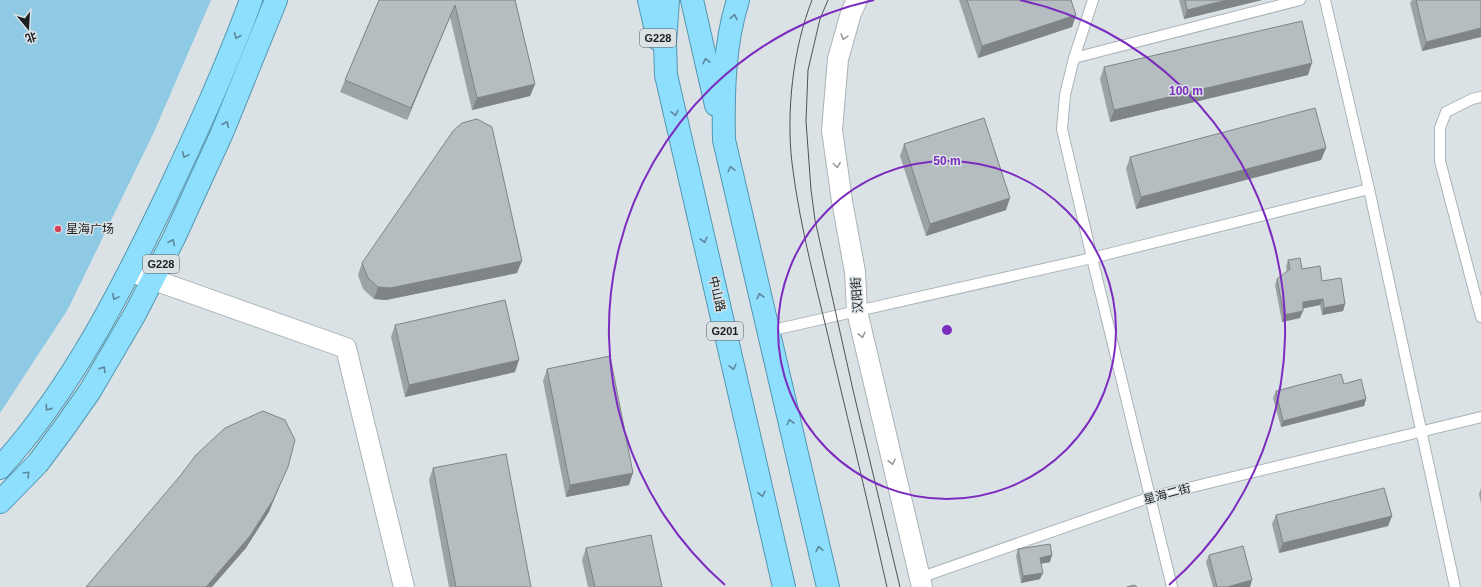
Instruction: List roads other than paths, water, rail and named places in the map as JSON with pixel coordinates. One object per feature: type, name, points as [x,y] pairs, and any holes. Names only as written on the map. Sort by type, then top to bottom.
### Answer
[{"type":"highway","name":"G228","points":[[0,468],[19,447],[41,418],[69,377],[129,271],[200,124],[251,0]]},
{"type":"highway","name":"G228","points":[[0,502],[38,463],[90,391],[113,354],[174,238],[222,133],[276,0]]},
{"type":"highway","name":"G228","points":[[649,0],[666,75]]},
{"type":"highway","name":"中山路","points":[[668,0],[665,43],[666,75],[784,587]]},
{"type":"highway","points":[[692,0],[828,587]]},
{"type":"highway","points":[[724,140],[723,94],[728,50],[738,0]]},
{"type":"street","name":"汉阳街","points":[[857,0],[851,14],[838,59],[832,130],[842,201],[855,272],[856,311],[920,582]]},
{"type":"street","points":[[129,271],[346,348],[404,587]]},
{"type":"lane","points":[[1093,0],[1074,58],[1065,95],[1062,129],[1172,587]]},
{"type":"lane","points":[[1074,58],[1300,0]]},
{"type":"lane","points":[[1325,0],[1370,189],[1455,587]]},
{"type":"lane","points":[[1481,97],[1472,99],[1446,112],[1440,128],[1440,160],[1481,317]]},
{"type":"lane","points":[[769,331],[1092,258],[1370,189]]},
{"type":"lane","name":"星海二街","points":[[920,582],[1151,497],[1481,417]]},
{"type":"tram line","points":[[812,0],[800,39],[791,102],[790,143],[795,188],[810,263],[887,587]]},
{"type":"tram line","points":[[828,0],[820,19],[808,70],[806,121],[811,190],[815,220],[853,390],[900,587]]},
{"type":"place","name":"星海广场","points":[[58,229]]}]
